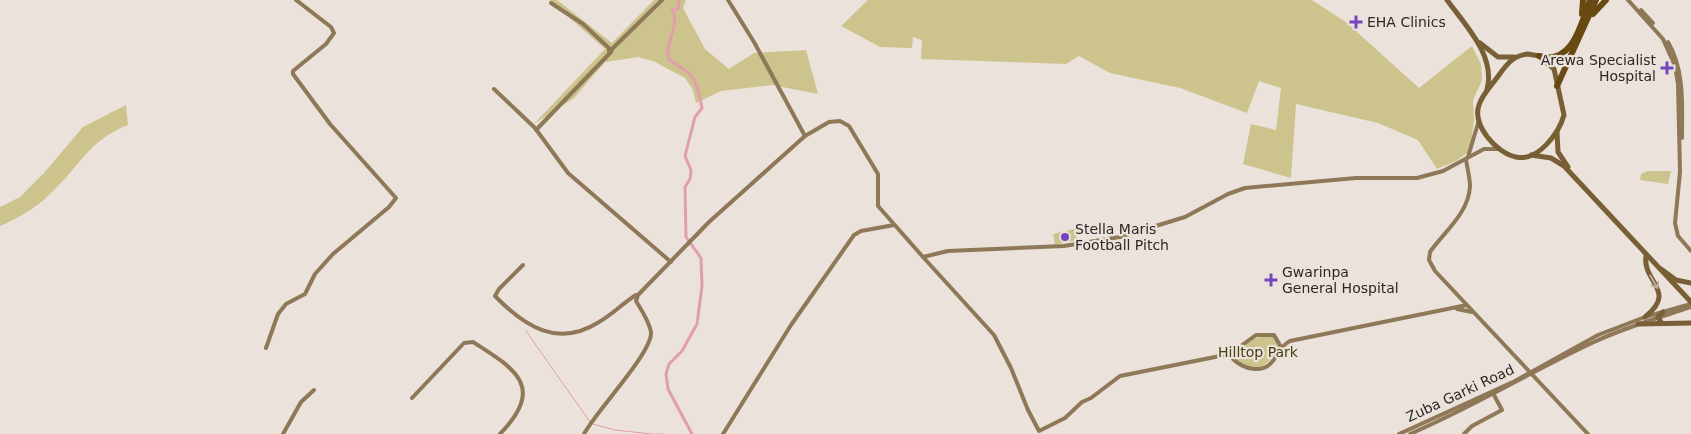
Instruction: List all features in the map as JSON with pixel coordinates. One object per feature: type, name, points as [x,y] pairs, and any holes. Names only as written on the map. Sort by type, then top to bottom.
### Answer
[{"type":"highway","points":[[1583,0],[1584,22]]},
{"type":"highway","points":[[1558,86],[1584,22],[1590,0]]},
{"type":"highway","points":[[1539,56],[1554,58],[1565,52],[1573,42],[1596,0]]},
{"type":"highway","points":[[1584,22],[1606,0]]},
{"type":"main road","points":[[1447,0],[1469,31],[1484,48],[1495,56],[1506,59],[1528,54],[1539,56],[1554,69],[1564,112],[1556,138],[1558,152],[1579,182]]},
{"type":"main road","points":[[1469,31],[1487,64],[1488,82],[1484,95]]},
{"type":"main road","points":[[1517,56],[1506,66],[1478,106],[1479,118],[1488,138],[1515,157],[1542,156],[1555,160],[1579,182],[1691,304]]},
{"type":"main road","points":[[1528,156],[1546,145],[1559,126]]},
{"type":"main road","points":[[1646,256],[1648,270],[1659,290],[1656,307],[1660,316]]},
{"type":"main road","points":[[1656,266],[1676,280],[1691,283]]},
{"type":"main road","points":[[1645,317],[1656,307]]},
{"type":"main road","points":[[1638,324],[1660,316],[1691,323]]},
{"type":"street","points":[[266,348],[278,314],[286,304],[305,294],[315,274],[333,254],[389,207],[396,198],[316,107],[293,72],[326,44],[334,33],[331,27],[296,0]]},
{"type":"street","points":[[535,130],[610,51],[662,0]]},
{"type":"street","points":[[728,0],[754,42],[804,136]]},
{"type":"street","points":[[1630,0],[1665,38],[1678,65],[1681,89],[1683,172],[1677,223],[1681,236],[1691,249]]},
{"type":"street","points":[[551,3],[579,20],[610,51]]},
{"type":"street","points":[[535,130],[494,89],[535,130],[567,174],[670,262]]},
{"type":"street","points":[[1479,118],[1467,168],[1470,180],[1468,198],[1455,222],[1428,255],[1433,269],[1588,434]]},
{"type":"street","points":[[524,265],[496,292],[495,296],[529,325],[540,330],[560,334],[580,332],[600,322],[636,297],[690,244],[709,222],[804,136],[832,121],[840,121],[849,126],[878,174],[878,206],[994,335],[1011,368],[1027,409],[1039,431],[1064,418],[1082,402],[1091,398],[1120,376],[1225,355],[1234,351],[1256,335],[1271,334],[1290,341]]},
{"type":"street","points":[[923,257],[942,251],[1064,246],[1120,238],[1185,217],[1228,194],[1245,188],[1367,178],[1417,178],[1438,173],[1488,148],[1503,150]]},
{"type":"street","points":[[1467,168],[1469,157]]},
{"type":"street","points":[[723,434],[791,325],[854,235],[861,231],[894,225]]},
{"type":"street","points":[[584,434],[590,422],[638,362],[650,340],[649,323],[636,297]]},
{"type":"street","points":[[1454,308],[1459,297]]},
{"type":"street","points":[[1532,373],[1598,336],[1645,317],[1660,316],[1691,304]]},
{"type":"street","points":[[1225,355],[1246,368],[1262,368],[1272,362],[1281,346],[1290,341],[1467,305]]},
{"type":"street","points":[[1454,308],[1474,313]]},
{"type":"street","points":[[1532,373],[1595,342],[1638,324]]},
{"type":"street","points":[[1276,336],[1281,346]]},
{"type":"street","points":[[412,398],[464,343],[472,342],[514,372],[522,387],[524,399],[521,409],[500,434]]},
{"type":"street","points":[[1233,359],[1234,351]]},
{"type":"street","points":[[1518,380],[1524,372],[1523,365]]},
{"type":"street","name":"Zuba Garki Road","points":[[1399,434],[1532,373]]},
{"type":"street","name":"Zuba Garki Road","points":[[1410,434],[1494,395],[1532,373]]},
{"type":"street","points":[[284,434],[301,402],[314,390]]},
{"type":"street","name":"Zuba Garki Road","points":[[1464,434],[1472,426],[1502,410],[1494,395]]},
{"type":"green space","points":[[549,0],[557,0],[612,43],[654,0],[686,0],[683,8],[705,49],[729,69],[754,53],[806,50],[818,94],[772,85],[721,91],[696,103],[693,90],[685,78],[653,61],[638,57],[605,62],[574,98],[534,124],[605,49]]},
{"type":"green space","points":[[868,0],[1312,0],[1347,23],[1419,88],[1472,46],[1481,64],[1482,80],[1473,100],[1474,120],[1470,151],[1456,161],[1437,169],[1418,140],[1378,123],[1296,104],[1291,178],[1243,164],[1251,124],[1276,130],[1281,88],[1259,81],[1247,113],[1180,88],[1110,73],[1079,56],[1066,64],[921,59],[922,40],[913,37],[912,48],[880,47],[841,26]]},
{"type":"green space","points":[[126,105],[128,125],[115,131],[94,146],[61,183],[39,204],[21,216],[0,226],[0,207],[20,197],[43,174],[83,127]]},
{"type":"green space","points":[[1648,171],[1671,171],[1668,184],[1640,180],[1641,174]]},
{"type":"green space","name":"Stella Maris Football Pitch","points":[[1074,229],[1077,240],[1055,245],[1053,234]]},
{"type":"green space","name":"Hilltop Park","points":[[1274,335],[1280,344],[1276,352],[1261,367],[1248,367],[1233,358],[1239,347],[1249,340]]},
{"type":"waterway","points":[[679,0],[678,9],[672,9],[675,22],[668,53],[669,60],[693,78],[702,108],[695,117],[685,156],[691,170],[690,179],[685,187],[686,237],[701,258],[702,286],[697,324],[682,351],[669,364],[666,374],[668,389],[692,434]]},
{"type":"waterway","points":[[526,331],[590,422]]},
{"type":"waterway","points":[[593,424],[615,430],[652,434]]},
{"type":"waterway","points":[[653,434],[663,434]]},
{"type":"place","name":"EHA Clinics","points":[[1356,22]]},
{"type":"place","name":"Arewa Specialist Hospital","points":[[1667,68]]},
{"type":"place","name":"Stella Maris Football Pitch","points":[[1065,237]]},
{"type":"place","name":"Gwarinpa General Hospital","points":[[1271,280]]}]
